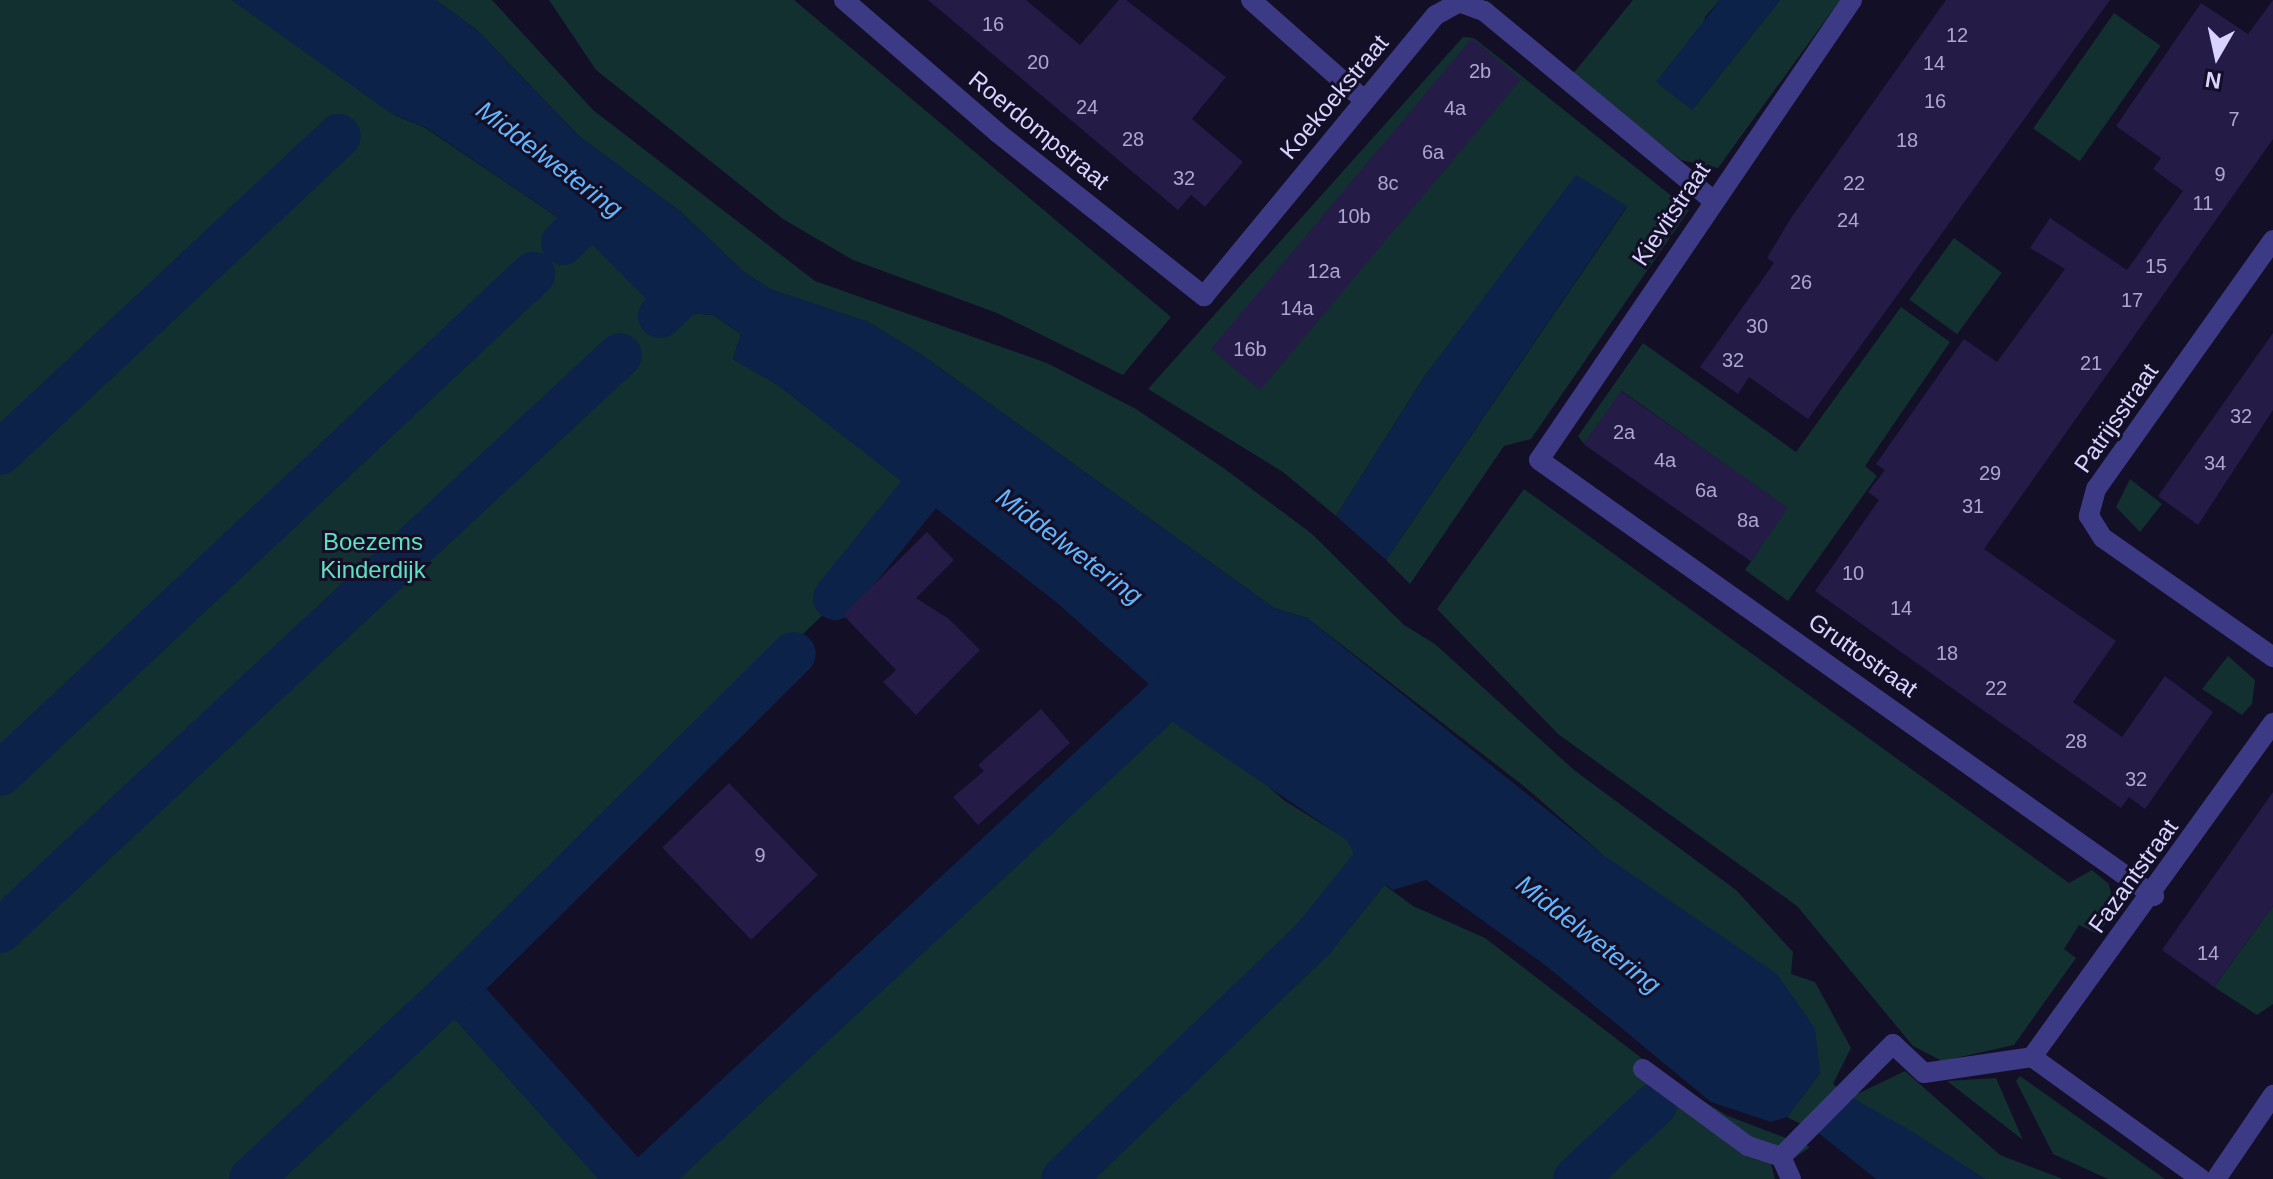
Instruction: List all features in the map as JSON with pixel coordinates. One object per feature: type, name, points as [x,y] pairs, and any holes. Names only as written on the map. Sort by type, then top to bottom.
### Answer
[{"type":"street","name":"Roerdompstraat","points":[[844,0],[998,133],[1204,296]]},
{"type":"street","points":[[1251,0],[1364,100]]},
{"type":"street","name":"Kievitstraat","points":[[1539,460],[1711,199],[1852,0]]},
{"type":"street","name":"Koekoekstraat","points":[[1204,296],[1436,15],[1459,2],[1484,11],[1711,199]]},
{"type":"street","name":"Patrijsstraat","points":[[2273,240],[2096,489],[2089,516],[2103,538],[2273,657]]},
{"type":"street","name":"Gruttostraat","points":[[1539,460],[2154,896]]},
{"type":"street","name":"Fazantstraat","points":[[2032,1057],[2154,896],[2273,723]]},
{"type":"street","points":[[1781,1157],[1893,1044],[1924,1073],[2032,1057],[2201,1179]]},
{"type":"street","points":[[1643,1069],[1748,1146],[1781,1157],[1791,1179]]},
{"type":"street","points":[[2216,1179],[2273,1095]]},
{"type":"green space","name":"Boezems Kinderdijk","points":[[0,0],[232,0],[394,115],[424,127],[581,233],[625,277],[673,312],[713,315],[741,334],[733,359],[778,385],[935,507],[777,659],[790,682],[457,989],[619,1179],[0,1179]]},
{"type":"green space","points":[[436,0],[492,0],[593,110],[815,281],[1047,363],[1136,409],[1222,467],[1311,533],[1404,625],[1435,644],[1574,770],[1736,890],[1793,952],[1791,974],[1815,982],[1851,1048],[1833,1084],[1851,1097],[1905,1071],[2000,1155],[2063,1179],[1985,1179],[1882,1118],[1817,1132],[1787,1117],[1820,1073],[1602,854],[1525,787],[1307,618],[1274,608],[922,355],[868,322],[770,289],[744,272],[681,212],[579,136],[477,30]]},
{"type":"green space","points":[[549,0],[794,0],[1171,317],[1123,375],[997,313],[853,260],[783,219],[596,70]]},
{"type":"green space","points":[[1633,0],[1720,0],[1705,17],[1692,110],[1780,0],[1840,0],[1718,168],[1681,160],[1572,75]]},
{"type":"green space","points":[[2114,13],[2161,46],[2080,161],[2033,129]]},
{"type":"green space","points":[[1463,37],[1474,38],[1689,210],[1531,439],[1504,446],[1410,584],[1386,560],[1627,207],[1426,374],[1336,516],[1283,472],[1148,389]]},
{"type":"green space","points":[[1954,238],[2002,273],[1957,334],[1909,299]]},
{"type":"green space","points":[[1901,307],[1950,342],[1865,466],[1877,476],[1788,601],[1745,570],[1787,508],[1622,391],[1584,444],[1578,436],[1643,343],[1796,452]]},
{"type":"green space","points":[[2130,479],[2162,504],[2140,532],[2116,507]]},
{"type":"green space","points":[[1524,489],[2069,883],[2092,870],[2109,884],[2114,911],[2098,934],[2079,925],[2064,949],[2076,958],[2014,1045],[1942,1061],[1913,1046],[1797,906],[1558,734],[1437,609]]},
{"type":"green space","points":[[2228,656],[2255,680],[2252,704],[2242,715],[2202,689]]},
{"type":"green space","points":[[1174,706],[1285,801],[1348,840],[1360,867],[1413,906],[1485,938],[1678,1086],[1728,1116],[1810,1147],[1783,1166],[1771,1164],[1775,1179],[660,1179]]},
{"type":"green space","points":[[2273,906],[2273,1004],[2257,1015],[2214,987]]},
{"type":"green space","points":[[2020,1076],[2165,1179],[2108,1179],[2053,1154],[2016,1081]]},
{"type":"green space","points":[[1996,1078],[2023,1140],[1947,1081]]},
{"type":"water","name":"Middelwetering","points":[[232,0],[436,0],[477,30],[579,136],[681,212],[744,272],[770,289],[868,322],[922,355],[1274,608],[1307,618],[1602,854],[1777,974],[1815,1028],[1820,1073],[1787,1117],[1771,1122],[1711,1102],[1545,965],[1426,880],[1393,890],[1360,867],[1347,840],[1174,723],[1174,706],[1056,602],[778,385],[733,359],[741,334],[713,315],[673,312],[646,299],[581,233],[425,127],[392,114]]},
{"type":"water","points":[[1720,0],[1780,0],[1692,110],[1656,82]]},
{"type":"water","points":[[1576,175],[1627,206],[1386,560],[1336,516],[1426,374]]},
{"type":"water","points":[[1851,1097],[1913,1132],[1985,1179],[1876,1179],[1817,1132]]},
{"type":"building","points":[[928,0],[1026,0],[1080,45],[1119,0],[1126,0],[1226,77],[1192,119],[1243,162],[1205,207],[1191,195],[1178,210]]},
{"type":"building","points":[[1946,0],[2110,0],[1808,419],[1749,377],[1738,394],[1700,367],[1774,263],[1767,258],[1791,218]]},
{"type":"building","points":[[2273,0],[2273,139],[1984,549],[2116,641],[2073,702],[2122,737],[2165,676],[2213,712],[2145,809],[2129,797],[2121,808],[1815,591],[1879,500],[1868,492],[1885,470],[1876,464],[1964,339],[1997,362],[2065,269],[2030,248],[2050,218],[2127,270],[2183,191],[2153,169],[2161,158],[2116,126],[2201,3],[2248,34]]},
{"type":"building","points":[[1472,38],[1521,79],[1260,390],[1211,349]]},
{"type":"building","points":[[2273,333],[2273,410],[2198,525],[2158,496]]},
{"type":"building","points":[[1621,391],[1788,508],[1751,561],[1584,444]]},
{"type":"building","points":[[927,532],[954,560],[916,598],[949,619],[980,650],[916,715],[883,682],[896,670],[843,615]]},
{"type":"building","points":[[1041,709],[1070,743],[978,825],[953,797],[984,771],[978,765]]},
{"type":"building","points":[[729,783],[818,875],[751,940],[662,848]]},
{"type":"building","points":[[2273,792],[2273,906],[2214,987],[2162,950]]},
{"type":"waterway","points":[[0,453],[339,136]]},
{"type":"waterway","name":"Middelwetering","points":[[563,243],[604,201]]},
{"type":"waterway","points":[[0,774],[533,274]]},
{"type":"waterway","points":[[660,316],[703,275]]},
{"type":"waterway","points":[[0,931],[620,355]]},
{"type":"waterway","points":[[835,598],[949,457]]},
{"type":"waterway","points":[[251,1179],[456,988],[794,654]]},
{"type":"waterway","points":[[647,1179],[1178,687],[1203,654]]},
{"type":"waterway","points":[[1063,1179],[1314,938],[1405,825]]},
{"type":"waterway","points":[[456,988],[628,1179]]},
{"type":"waterway","points":[[1575,1179],[1655,1105]]}]
